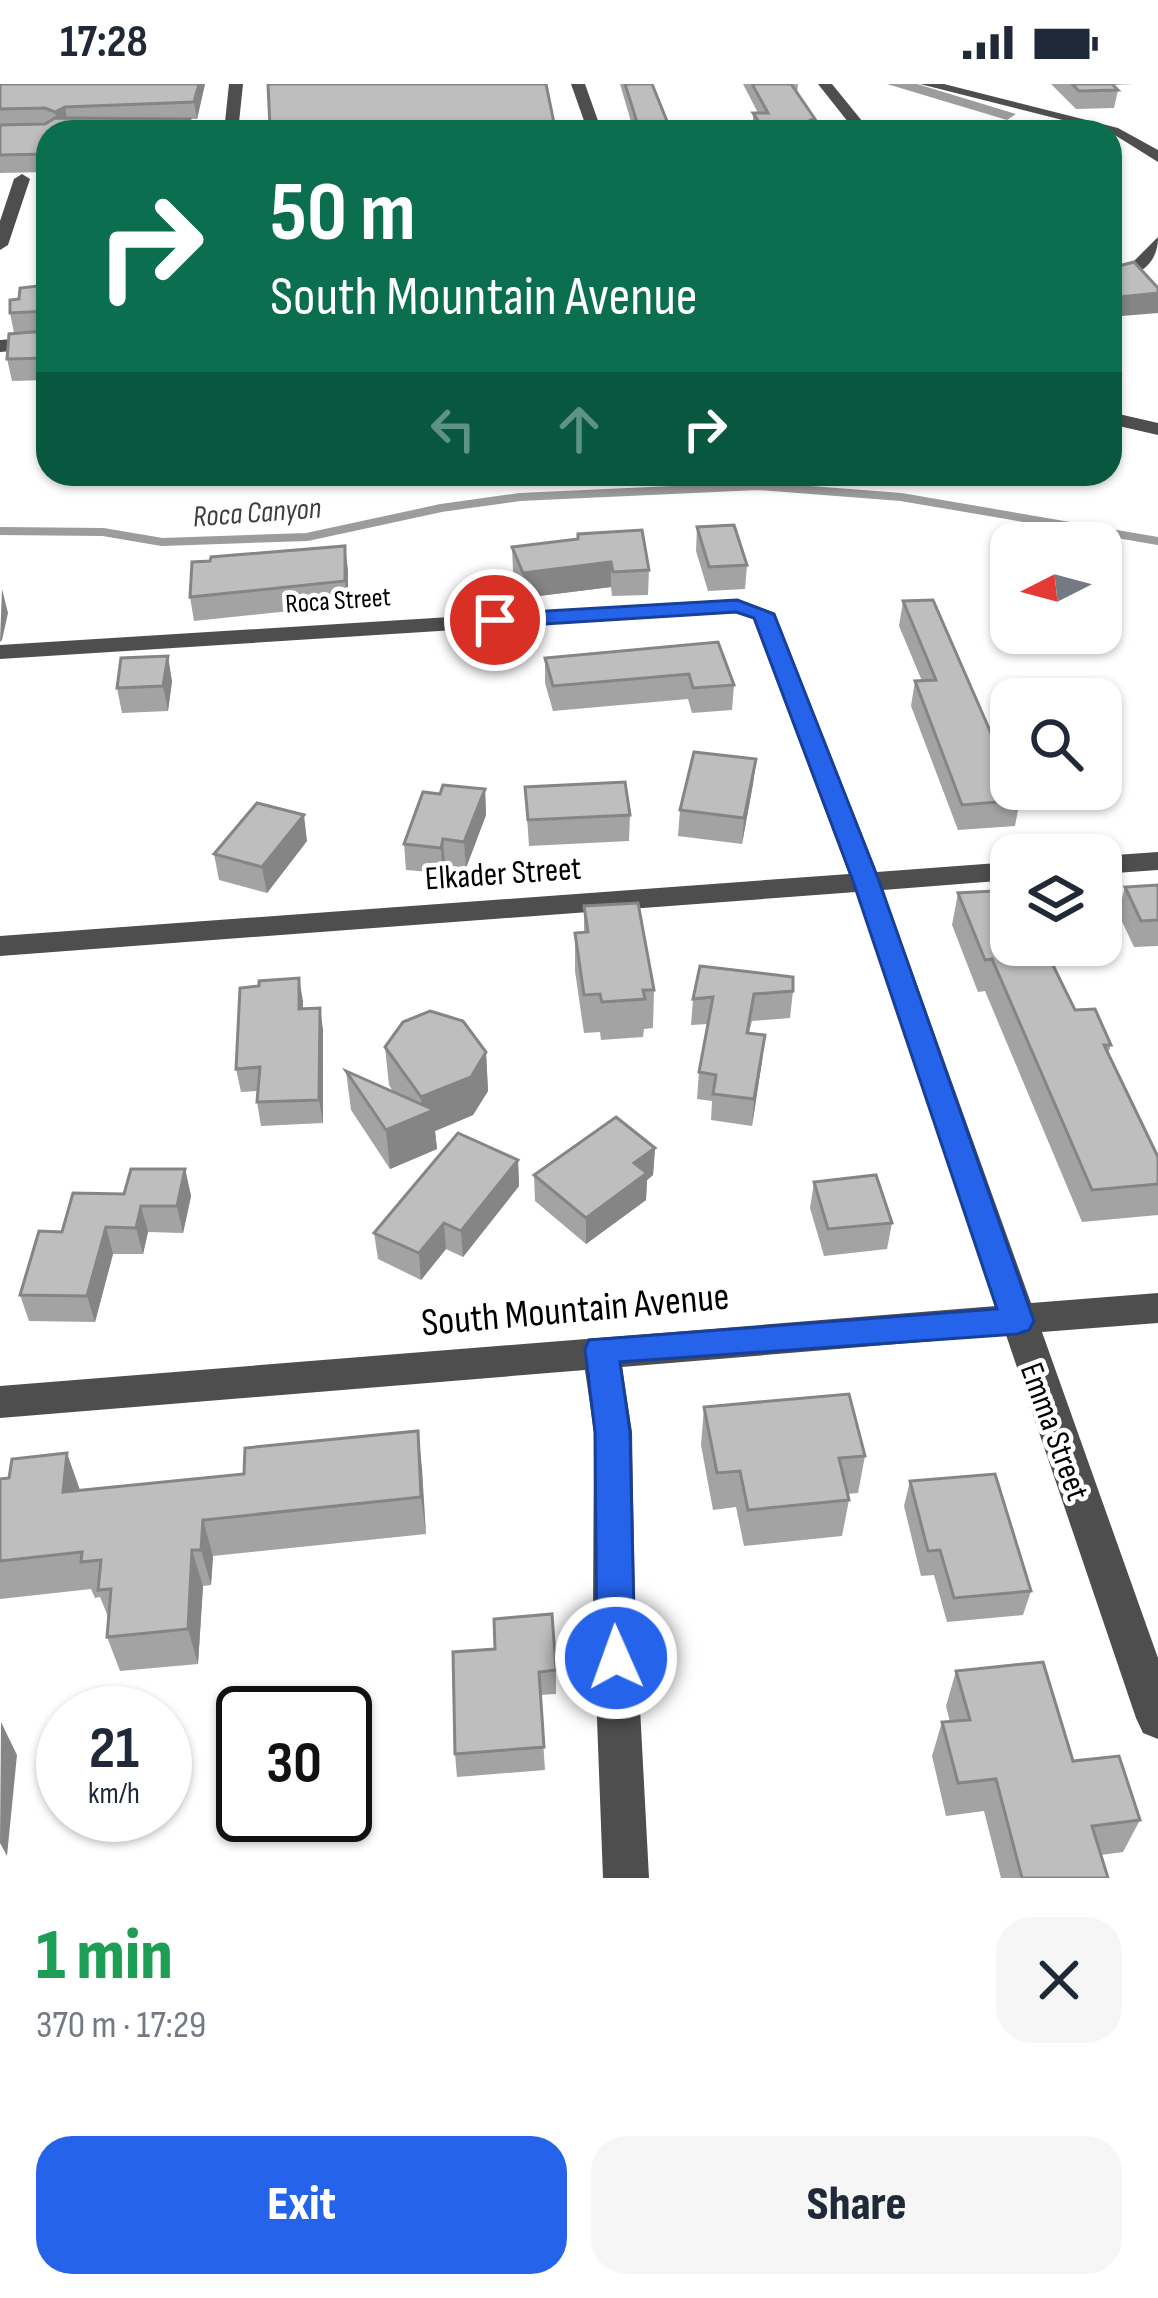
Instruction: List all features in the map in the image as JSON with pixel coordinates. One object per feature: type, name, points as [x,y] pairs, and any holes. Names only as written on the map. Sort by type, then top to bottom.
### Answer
[{"type":"street","points":[[232,120],[236,84]]},
{"type":"street","points":[[578,84],[592,120]]},
{"type":"street","points":[[825,84],[854,120]]},
{"type":"street","points":[[927,84],[1069,120]]},
{"type":"street","points":[[1122,134],[1138,140],[1158,157]]},
{"type":"street","points":[[0,180],[29,179],[0,245]]},
{"type":"street","points":[[1122,274],[1136,268],[1158,242]]},
{"type":"street","points":[[0,346],[36,343]]},
{"type":"street","points":[[1122,421],[1158,429]]},
{"type":"street","name":"Roca Street","points":[[0,652],[752,608]]},
{"type":"street","name":"Emma Street","points":[[752,608],[769,623],[866,881],[1158,1718]]},
{"type":"street","points":[[1122,864],[1158,861]]},
{"type":"street","name":"Elkader Street","points":[[0,946],[990,872]]},
{"type":"street","name":"South Mountain Avenue","points":[[0,1402],[601,1349],[1158,1308]]},
{"type":"street","points":[[601,1349],[613,1432],[614,1613],[626,1878]]},
{"type":"building","points":[[0,84],[199,84],[194,102],[65,107],[55,112],[0,109]]},
{"type":"building","points":[[268,84],[546,84],[553,120],[270,120]]},
{"type":"building","points":[[625,84],[652,84],[667,120],[636,120]]},
{"type":"building","points":[[752,84],[791,84],[815,119],[757,120],[753,113],[768,113]]},
{"type":"building","points":[[1072,84],[1112,84],[1118,90],[1079,91]]},
{"type":"building","points":[[55,118],[190,119],[190,120],[52,120]]},
{"type":"building","points":[[36,124],[36,154],[0,155],[0,125]]},
{"type":"building","points":[[1134,262],[1158,293],[1122,297],[1122,265]]},
{"type":"building","points":[[36,286],[36,312],[10,313],[10,300],[19,299],[20,288]]},
{"type":"building","points":[[36,332],[36,358],[7,359],[9,334]]},
{"type":"building","points":[[734,525],[747,565],[709,567],[697,527]]},
{"type":"building","points":[[642,530],[649,570],[613,572],[611,562],[523,573],[512,547],[578,539],[578,534]]},
{"type":"building","points":[[345,546],[345,581],[190,597],[192,562]]},
{"type":"building","points":[[933,600],[990,731],[990,803],[962,805],[915,681],[936,680],[903,601]]},
{"type":"building","points":[[718,642],[734,685],[693,688],[689,674],[553,686],[545,658]]},
{"type":"building","points":[[168,656],[163,686],[117,688],[121,658]]},
{"type":"building","points":[[694,752],[756,759],[744,818],[680,810]]},
{"type":"building","points":[[625,782],[630,815],[528,820],[525,787]]},
{"type":"building","points":[[443,785],[485,789],[464,842],[443,839],[441,848],[404,844],[423,792],[440,794]]},
{"type":"building","points":[[257,803],[304,815],[262,867],[214,854]]},
{"type":"building","points":[[1158,885],[1158,920],[1141,921],[1125,887]]},
{"type":"building","points":[[990,891],[990,959],[985,960],[958,893]]},
{"type":"building","points":[[638,903],[654,990],[643,990],[645,999],[602,1002],[600,994],[584,995],[575,933],[588,932],[584,906]]},
{"type":"building","points":[[700,966],[793,977],[793,991],[754,994],[747,1033],[765,1035],[754,1099],[713,1094],[716,1075],[699,1072],[713,997],[693,999]]},
{"type":"building","points":[[995,966],[1053,966],[1075,1010],[1095,1009],[1111,1045],[1104,1045],[1158,1157],[1158,1184],[1092,1190]]},
{"type":"building","points":[[299,978],[299,1009],[320,1008],[319,1100],[257,1102],[260,1067],[236,1069],[240,988],[259,986],[259,981]]},
{"type":"building","points":[[430,1011],[463,1021],[486,1052],[471,1077],[421,1097],[385,1047],[403,1022]]},
{"type":"building","points":[[346,1071],[434,1110],[386,1130]]},
{"type":"building","points":[[616,1117],[655,1148],[634,1163],[647,1173],[586,1218],[534,1175]]},
{"type":"building","points":[[458,1133],[518,1160],[461,1231],[444,1223],[419,1253],[374,1233]]},
{"type":"building","points":[[131,1169],[185,1169],[177,1206],[141,1206],[136,1228],[106,1227],[87,1296],[20,1295],[39,1231],[62,1232],[73,1193],[124,1194]]},
{"type":"building","points":[[876,1175],[892,1223],[828,1229],[814,1182]]},
{"type":"building","points":[[849,1394],[865,1456],[839,1458],[849,1500],[748,1510],[740,1471],[717,1473],[704,1407]]},
{"type":"building","points":[[418,1431],[421,1497],[203,1520],[201,1550],[192,1550],[188,1629],[107,1637],[111,1589],[98,1590],[101,1560],[81,1562],[82,1552],[0,1561],[0,1479],[9,1478],[12,1459],[67,1453],[63,1492],[244,1474],[245,1448]]},
{"type":"building","points":[[995,1474],[1031,1591],[954,1598],[940,1550],[928,1551],[910,1481]]},
{"type":"building","points":[[552,1614],[556,1670],[539,1672],[544,1747],[455,1754],[453,1652],[495,1649],[494,1619]]},
{"type":"building","points":[[1043,1662],[1073,1761],[1119,1756],[1140,1820],[1092,1826],[1108,1878],[1022,1878],[996,1779],[958,1783],[942,1722],[970,1720],[956,1671]]},
{"type":"waterway","points":[[896,84],[1007,114]]},
{"type":"waterway","name":"Roca Canyon","points":[[0,531],[103,532],[162,542],[307,537],[441,508],[520,497],[758,486],[901,497],[1158,541]]},
{"type":"route","points":[[495,620],[737,606],[763,614],[866,881],[1017,1321],[601,1349],[613,1432],[616,1658]]}]
